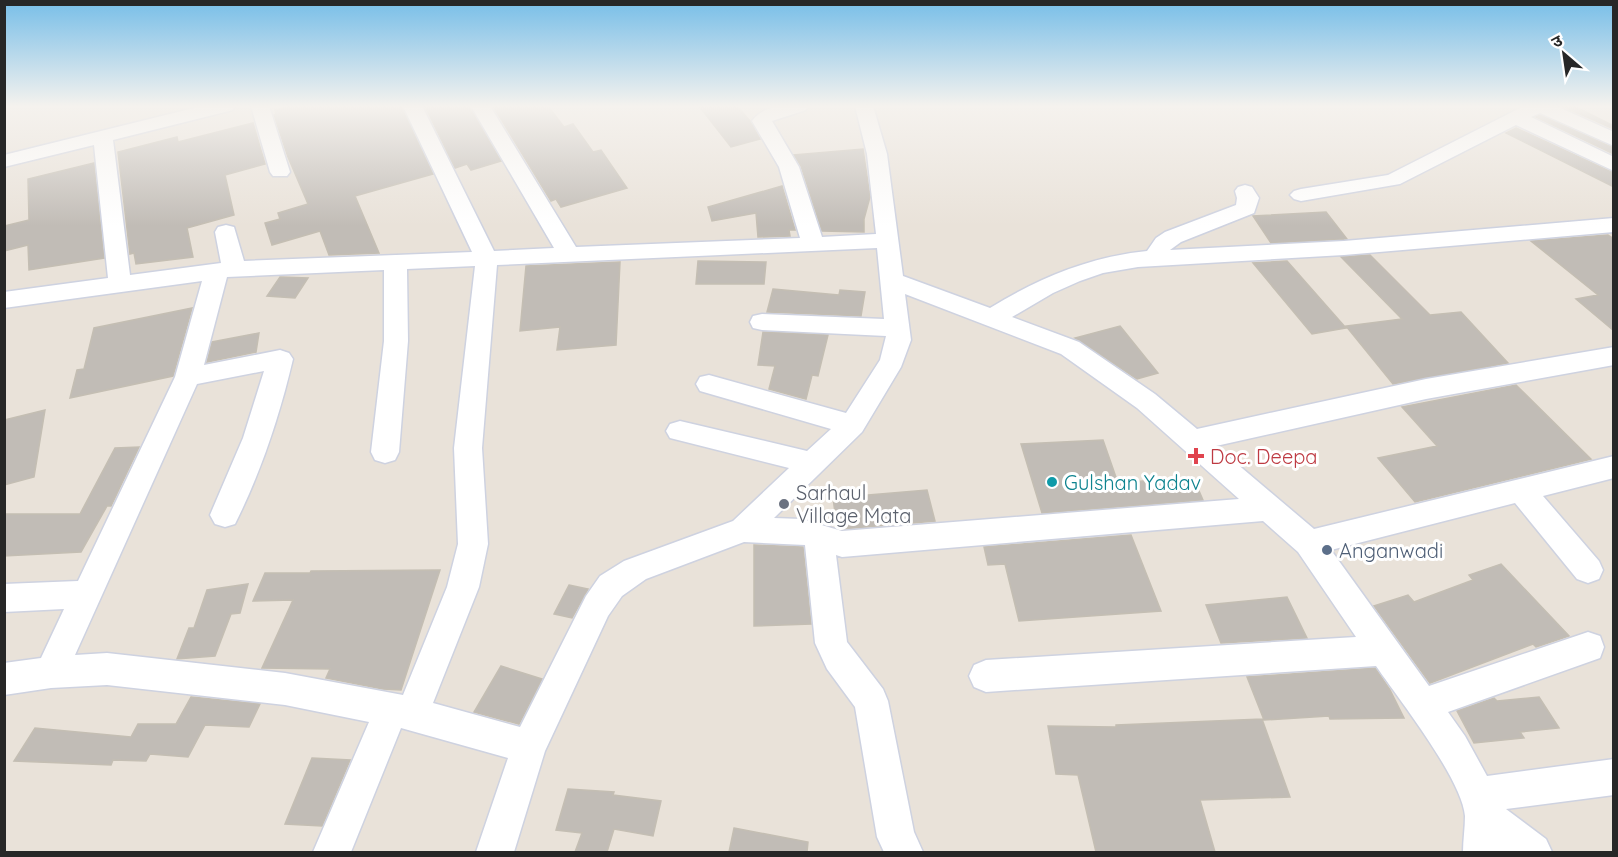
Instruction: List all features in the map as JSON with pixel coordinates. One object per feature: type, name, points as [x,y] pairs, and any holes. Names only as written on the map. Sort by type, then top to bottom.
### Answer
[{"type":"street","points":[[4,161],[66,146]]},
{"type":"street","points":[[104,146],[120,286]]},
{"type":"street","points":[[272,146],[280,172]]},
{"type":"street","points":[[332,852],[463,587],[473,544],[468,448],[486,278],[486,259],[479,240],[432,146]]},
{"type":"street","points":[[504,146],[570,256]]},
{"type":"street","points":[[777,146],[789,167],[813,244]]},
{"type":"street","points":[[743,530],[852,425],[892,361],[899,340],[875,146]]},
{"type":"street","points":[[1301,195],[1393,180],[1461,146]]},
{"type":"street","points":[[1575,146],[1614,165]]},
{"type":"street","points":[[1159,259],[1159,248],[1167,240],[1184,231],[1238,214],[1246,208],[1248,198],[1245,191]]},
{"type":"street","points":[[994,317],[1023,298],[1074,274],[1101,266],[1159,259],[1254,254],[1614,225]]},
{"type":"street","points":[[51,672],[188,377],[226,269],[226,232]]},
{"type":"street","points":[[4,300],[120,286],[226,269],[885,242]]},
{"type":"street","points":[[385,452],[396,341],[395,263]]},
{"type":"street","points":[[891,280],[994,317],[1070,348],[1146,401],[1309,543],[1453,748],[1480,805],[1482,852]]},
{"type":"street","points":[[762,322],[897,328]]},
{"type":"street","points":[[1191,441],[1426,389],[1614,356]]},
{"type":"street","points":[[188,377],[280,358],[273,390],[252,455],[225,515]]},
{"type":"street","points":[[709,384],[852,425]]},
{"type":"street","points":[[680,431],[812,463]]},
{"type":"street","points":[[1309,543],[1614,467]]},
{"type":"street","points":[[1521,490],[1588,570]]},
{"type":"street","points":[[495,852],[530,747],[597,606],[611,586],[635,570],[743,530],[801,531],[842,544],[1270,508]]},
{"type":"street","points":[[819,538],[831,643],[835,655],[859,682],[871,700],[896,837],[904,852]]},
{"type":"street","points":[[4,598],[87,594]]},
{"type":"street","points":[[1424,704],[1588,647]]},
{"type":"street","points":[[986,676],[1384,650]]},
{"type":"street","points":[[4,679],[51,672],[107,669],[274,688],[401,712],[530,747]]},
{"type":"street","points":[[1480,805],[1614,777]]},
{"type":"street","points":[[1480,805],[1533,852]]},
{"type":"building","points":[[142,146],[260,146],[265,164],[225,175],[234,215],[187,228],[193,257],[136,264],[134,253],[130,254],[118,152]]},
{"type":"building","points":[[284,146],[420,146],[433,174],[355,196],[379,253],[329,255],[320,231],[272,245],[265,223],[280,219],[278,213],[308,204]]},
{"type":"building","points":[[444,146],[492,146],[501,161],[471,170],[467,164],[455,168]]},
{"type":"building","points":[[517,146],[589,146],[593,152],[601,150],[627,188],[561,207],[556,199],[551,201]]},
{"type":"building","points":[[1532,146],[1555,146],[1614,173],[1614,187]]},
{"type":"building","points":[[1597,146],[1614,148],[1614,154]]},
{"type":"building","points":[[863,149],[870,197],[864,219],[864,232],[822,231],[801,166],[794,155]]},
{"type":"building","points":[[94,163],[104,258],[29,270],[28,245],[4,251],[4,226],[29,220],[28,179]]},
{"type":"building","points":[[782,186],[795,230],[789,230],[790,236],[758,237],[756,213],[712,221],[708,207]]},
{"type":"building","points":[[1326,212],[1347,239],[1271,243],[1253,216]]},
{"type":"building","points":[[1608,235],[1614,239],[1614,331],[1576,299],[1598,295],[1531,241]]},
{"type":"building","points":[[1370,255],[1430,315],[1461,312],[1508,363],[1393,384],[1346,326],[1402,319],[1341,257]]},
{"type":"building","points":[[698,261],[766,262],[764,284],[696,284]]},
{"type":"building","points":[[1287,261],[1346,328],[1312,334],[1253,263]]},
{"type":"building","points":[[620,262],[616,345],[557,350],[560,327],[520,331],[526,266]]},
{"type":"building","points":[[280,277],[308,278],[295,298],[267,296]]},
{"type":"building","points":[[773,289],[839,295],[840,290],[865,292],[861,316],[767,312]]},
{"type":"building","points":[[192,308],[173,376],[70,398],[77,370],[84,369],[94,328]]},
{"type":"building","points":[[1120,326],[1158,373],[1137,379],[1075,338]]},
{"type":"building","points":[[763,332],[828,335],[818,376],[812,375],[806,399],[769,389],[775,366],[758,365]]},
{"type":"building","points":[[259,333],[256,352],[207,362],[212,342]]},
{"type":"building","points":[[1516,385],[1591,459],[1415,502],[1378,458],[1437,446],[1402,407]]},
{"type":"building","points":[[45,410],[34,477],[4,485],[4,420]]},
{"type":"building","points":[[1103,440],[1118,483],[1193,477],[1203,500],[1042,513],[1021,444]]},
{"type":"building","points":[[139,447],[111,506],[107,506],[81,552],[4,556],[4,514],[80,514],[115,448]]},
{"type":"building","points":[[927,490],[935,521],[842,529],[837,527],[833,498]]},
{"type":"building","points":[[1131,535],[1161,611],[1019,621],[1005,564],[988,565],[984,547]]},
{"type":"building","points":[[754,545],[803,547],[811,624],[754,626]]},
{"type":"building","points":[[1501,564],[1569,636],[1536,647],[1533,644],[1430,683],[1374,606],[1408,595],[1414,602],[1473,580],[1469,575]]},
{"type":"building","points":[[440,570],[401,690],[383,689],[326,678],[330,669],[262,668],[293,600],[253,601],[265,573]]},
{"type":"building","points":[[248,584],[240,613],[231,614],[215,656],[177,659],[189,628],[194,628],[207,590]]},
{"type":"building","points":[[569,585],[588,589],[572,618],[554,614]]},
{"type":"building","points":[[1287,597],[1307,638],[1221,643],[1206,605]]},
{"type":"building","points":[[501,666],[542,679],[519,724],[474,712]]},
{"type":"building","points":[[1375,668],[1390,690],[1404,718],[1330,719],[1329,716],[1264,720],[1247,677]]},
{"type":"building","points":[[191,697],[260,704],[249,727],[205,725],[188,757],[150,754],[146,761],[113,760],[111,765],[14,761],[35,728],[131,737],[138,724],[176,724]]},
{"type":"building","points":[[1539,697],[1559,728],[1520,732],[1524,738],[1474,743],[1457,711],[1494,698],[1497,701]]},
{"type":"building","points":[[1262,719],[1290,797],[1200,800],[1215,852],[1096,852],[1078,775],[1056,774],[1048,726],[1116,727],[1116,725]]},
{"type":"building","points":[[312,758],[350,760],[322,826],[285,824]]},
{"type":"building","points":[[568,789],[614,792],[613,795],[661,801],[653,836],[614,829],[607,852],[575,852],[582,833],[556,830]]},
{"type":"building","points":[[734,828],[808,842],[807,852],[729,852]]},
{"type":"place","name":"Doc. Deepa","points":[[1196,456]]},
{"type":"place","name":"Gulshan Yadav","points":[[1052,482]]},
{"type":"place","name":"Sarhaul Village Mata","points":[[784,504]]},
{"type":"place","name":"Anganwadi","points":[[1327,550]]}]
